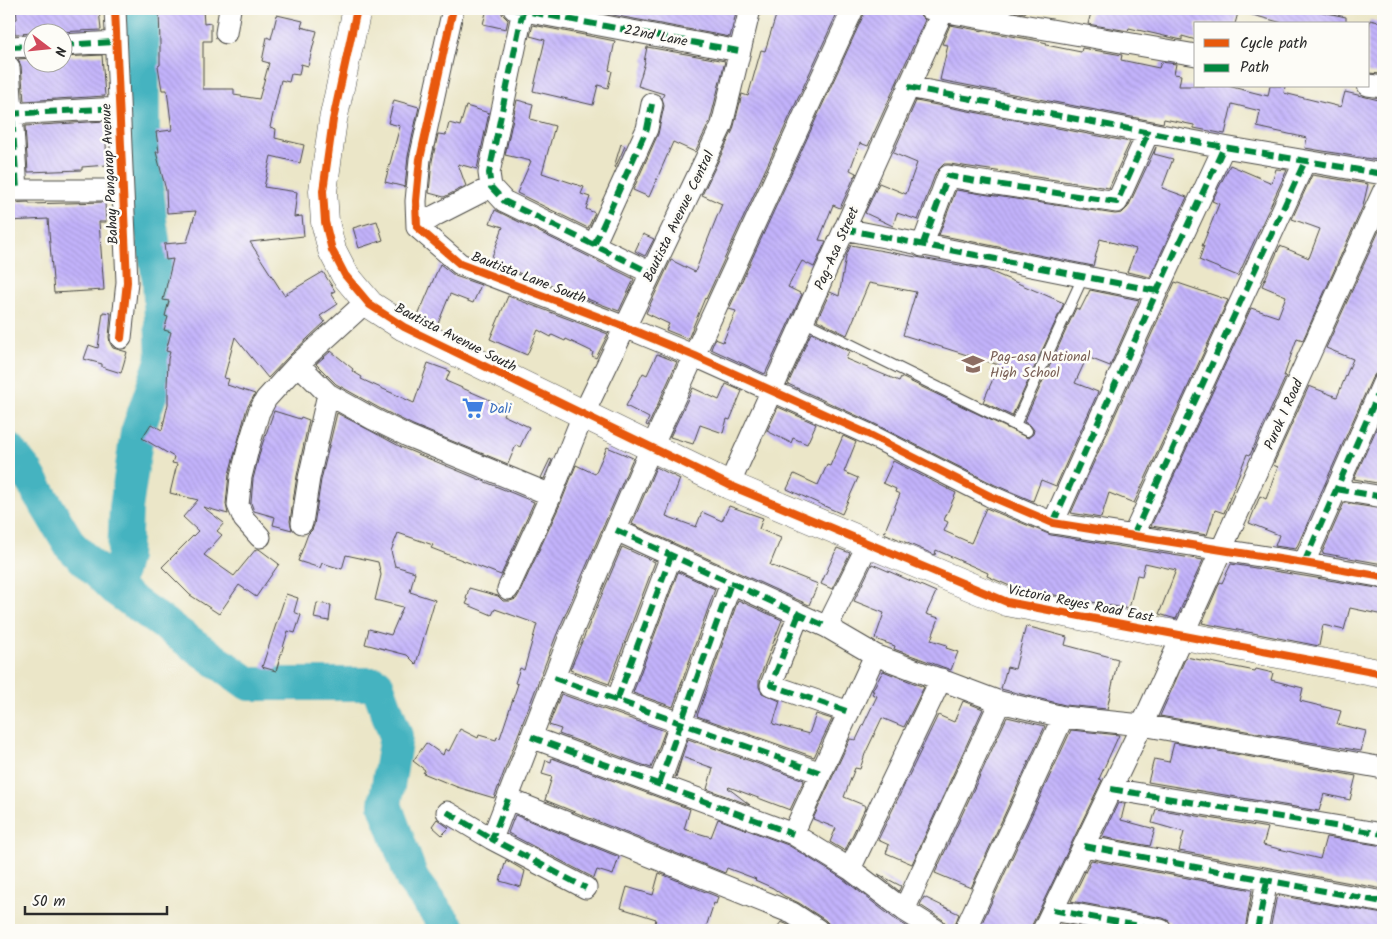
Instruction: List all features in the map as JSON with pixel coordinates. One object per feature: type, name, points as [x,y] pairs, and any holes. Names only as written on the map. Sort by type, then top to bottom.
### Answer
[{"type":"street","name":"Bahay Pangarap Avenue","points":[[115,9],[126,282],[121,338]]},
{"type":"street","points":[[226,33],[230,9]]},
{"type":"street","name":"Bautista Avenue South","points":[[357,9],[333,120],[323,191],[325,222],[332,250],[345,275],[367,301],[404,327],[652,448]]},
{"type":"street","points":[[453,9],[420,159],[416,201],[417,227],[441,212],[491,187]]},
{"type":"street","name":"Bautista Avenue Central","points":[[508,589],[551,495],[583,415],[722,125],[750,9]]},
{"type":"street","points":[[492,839],[568,641],[616,530],[853,9]]},
{"type":"street","points":[[519,10],[489,173],[491,187],[504,201],[651,273]]},
{"type":"street","name":"22nd Lane","points":[[519,10],[740,51]]},
{"type":"street","points":[[935,10],[1194,55]]},
{"type":"street","name":"Pag-Asa Street","points":[[729,485],[908,87],[935,10]]},
{"type":"street","points":[[72,44],[116,42]]},
{"type":"street","points":[[9,47],[22,46]]},
{"type":"street","points":[[9,66],[13,190],[122,190]]},
{"type":"street","points":[[1370,85],[1383,87]]},
{"type":"street","points":[[908,87],[1224,147],[1383,174]]},
{"type":"street","points":[[594,245],[647,129],[652,104]]},
{"type":"street","points":[[11,114],[119,108]]},
{"type":"street","points":[[922,246],[948,176],[1117,202],[1148,133]]},
{"type":"street","points":[[1053,523],[1224,147]]},
{"type":"street","points":[[1133,536],[1305,161]]},
{"type":"street","name":"Purok 1 Road","points":[[1043,930],[1142,725],[1383,192]]},
{"type":"street","name":"Bautista Lane South","points":[[417,227],[460,264],[695,356],[868,434],[990,496],[1053,523],[1304,562],[1383,577]]},
{"type":"street","points":[[844,229],[922,246],[1157,291]]},
{"type":"street","points":[[260,537],[244,519],[238,505],[243,469],[255,426],[266,399],[298,364],[367,301]]},
{"type":"street","points":[[298,364],[328,394],[373,419],[408,436],[551,495]]},
{"type":"street","points":[[1304,562],[1383,383]]},
{"type":"street","points":[[302,524],[309,478],[328,394]]},
{"type":"street","name":"Victoria Reyes Road East","points":[[652,448],[729,485],[1006,602],[1383,674]]},
{"type":"street","points":[[1336,489],[1383,498]]},
{"type":"street","points":[[616,530],[827,627],[875,655],[1000,702],[1063,717],[1142,725],[1383,768]]},
{"type":"street","points":[[827,627],[868,544]]},
{"type":"street","points":[[617,700],[671,556]]},
{"type":"street","points":[[659,784],[731,583]]},
{"type":"street","points":[[799,614],[771,685],[849,712]]},
{"type":"street","points":[[793,834],[875,655]]},
{"type":"street","points":[[554,678],[821,773]]},
{"type":"street","points":[[850,869],[941,679]]},
{"type":"street","points":[[904,910],[1000,702]]},
{"type":"street","points":[[965,930],[1063,717]]},
{"type":"street","points":[[531,737],[793,834],[850,869],[904,910],[936,930]]},
{"type":"street","points":[[1111,789],[1383,834]]},
{"type":"street","points":[[508,799],[792,913],[818,930]]},
{"type":"street","points":[[447,812],[492,839],[586,888]]},
{"type":"street","points":[[1084,846],[1383,902]]},
{"type":"street","points":[[1257,930],[1267,881]]},
{"type":"street","points":[[1053,910],[1161,930]]},
{"type":"lane","points":[[1015,426],[1083,277]]},
{"type":"lane","points":[[803,321],[1027,431]]},
{"type":"building","points":[[16,9],[99,9],[101,30],[72,31],[72,22],[22,22],[22,34],[15,34],[14,20],[17,19]]},
{"type":"building","points":[[159,9],[203,9],[204,24],[211,23],[211,41],[203,41],[203,89],[234,89],[234,95],[259,99],[269,63],[262,61],[267,37],[271,39],[277,15],[303,21],[301,27],[317,31],[308,66],[301,64],[299,75],[291,74],[289,82],[281,80],[270,127],[276,129],[275,138],[304,145],[300,163],[271,156],[264,187],[297,192],[294,217],[302,216],[304,236],[250,242],[284,295],[323,272],[335,291],[331,293],[338,304],[320,316],[325,322],[268,378],[235,337],[224,378],[229,379],[227,385],[255,394],[247,408],[229,474],[226,504],[228,514],[203,507],[224,523],[217,531],[222,535],[204,555],[234,576],[256,549],[259,549],[279,564],[256,597],[239,585],[219,614],[190,595],[162,567],[198,531],[183,517],[198,500],[170,493],[177,464],[172,463],[174,457],[142,438],[151,424],[162,430],[168,404],[168,359],[170,352],[166,351],[171,332],[164,330],[168,317],[165,316],[169,301],[163,300],[173,259],[166,260],[164,244],[187,242],[196,211],[167,213],[166,190],[156,152],[159,152],[156,132],[172,130],[167,90],[162,90],[158,66],[160,65]]},
{"type":"building","points":[[487,9],[502,9],[502,14],[508,20],[506,29],[483,24]]},
{"type":"building","points":[[581,9],[626,9],[640,11],[641,9],[737,9],[730,37]]},
{"type":"building","points":[[778,9],[839,9],[705,298],[688,339],[666,330],[669,324],[646,313],[671,260],[695,272],[722,204],[702,195],[733,130],[742,94],[748,96],[761,50],[765,51]]},
{"type":"building","points":[[865,9],[877,9],[894,14],[896,9],[919,14],[925,20],[868,146],[860,143],[850,170],[856,173],[840,208],[833,205],[819,240],[826,241],[814,267],[802,261],[788,287],[802,294],[765,374],[711,349],[715,339],[723,342],[736,311],[729,309]]},
{"type":"building","points":[[1002,9],[1026,9],[1025,13]]},
{"type":"building","points":[[1092,9],[1239,9],[1236,22],[1194,22],[1194,39],[1182,36],[1182,40],[1129,28],[1128,31],[1088,24]]},
{"type":"building","points":[[1249,9],[1308,9],[1346,17],[1346,22],[1279,22],[1249,14]]},
{"type":"building","points":[[1370,20],[1383,23],[1382,74],[1370,73]]},
{"type":"building","points":[[533,25],[615,41],[609,70],[612,71],[608,88],[598,85],[593,105],[533,91],[545,40],[530,36]]},
{"type":"building","points":[[950,25],[1034,40],[1047,43],[1046,45],[1081,52],[1082,48],[1122,55],[1121,60],[1159,68],[1161,62],[1176,64],[1174,74],[1181,75],[1179,86],[1236,88],[1268,96],[1270,88],[1285,88],[1284,93],[1341,107],[1345,92],[1383,101],[1383,161],[1305,148],[1307,138],[1257,127],[1260,111],[1232,104],[1225,134],[1194,128],[1194,125],[1164,119],[1163,123],[940,80],[948,45],[942,44]]},
{"type":"building","points":[[647,47],[725,61],[710,121],[695,152],[673,142],[649,197],[633,190],[658,134],[664,106],[662,98],[664,94],[638,86]]},
{"type":"building","points":[[102,55],[105,96],[24,101],[21,66],[18,59],[22,59],[22,72],[72,72],[72,56]]},
{"type":"building","points":[[394,100],[419,107],[408,156],[405,187],[385,182],[400,126],[388,123]]},
{"type":"building","points":[[517,100],[533,104],[530,119],[555,126],[542,173],[584,187],[581,194],[590,197],[586,209],[595,213],[588,228],[517,193],[531,161],[505,155]]},
{"type":"building","points":[[916,101],[1130,142],[1109,188],[944,164],[936,172],[918,220],[897,213],[893,226],[865,213],[879,183],[906,194],[917,163],[893,153]]},
{"type":"building","points":[[466,106],[489,113],[477,169],[458,164],[466,186],[444,197],[429,193],[432,161],[438,134],[446,135],[449,123],[460,126]]},
{"type":"building","points":[[105,121],[107,165],[82,167],[82,170],[28,172],[25,126]]},
{"type":"building","points":[[621,144],[625,146],[615,168],[614,167]]},
{"type":"building","points":[[1156,147],[1154,154],[1173,159],[1162,188],[1187,197],[1150,277],[1127,272],[1136,249],[1100,239],[1093,266],[939,235],[956,190],[1115,214],[1122,213],[1128,207]]},
{"type":"building","points":[[1230,165],[1272,183],[1276,169],[1287,170],[1238,276],[1199,260],[1204,246],[1202,246],[1219,204],[1212,201]]},
{"type":"building","points":[[1312,175],[1368,184],[1363,206],[1303,340],[1297,338],[1284,376],[1286,376],[1250,455],[1247,454],[1224,513],[1215,510],[1207,535],[1151,526],[1251,308],[1278,317],[1286,296],[1262,286],[1280,246],[1309,258],[1320,229],[1292,219]]},
{"type":"building","points":[[29,202],[29,204],[105,202],[106,222],[99,222],[104,290],[54,293],[48,219],[9,221],[9,203]]},
{"type":"building","points":[[495,210],[634,279],[619,311],[490,262],[503,227],[490,223]]},
{"type":"building","points":[[377,221],[383,240],[359,248],[353,228]]},
{"type":"building","points":[[1383,222],[1383,371],[1376,373],[1372,378],[1296,549],[1275,546],[1279,535],[1249,523],[1260,496],[1266,499],[1278,467],[1273,465],[1309,386],[1337,397],[1353,359],[1326,348]]},
{"type":"building","points":[[643,234],[654,239],[645,256],[635,251]]},
{"type":"building","name":"Pag-asa National High School","points":[[851,245],[987,270],[1064,303],[1012,416],[983,402],[999,365],[903,335],[916,292],[869,283],[847,335],[817,320],[830,292],[839,296],[846,256]]},
{"type":"building","points":[[440,264],[455,276],[481,285],[473,303],[450,294],[437,326],[418,316]]},
{"type":"building","points":[[1175,282],[1228,300],[1134,503],[1109,493],[1101,518],[1071,513]]},
{"type":"building","points":[[1090,290],[1139,300],[1110,366],[1087,357],[1075,383],[1098,392],[1056,486],[1041,480],[1033,501],[995,485],[873,423],[788,384],[811,333],[849,351],[846,359],[899,381],[901,377],[1028,438],[1033,434],[1034,430],[1024,422],[1076,308],[1080,310]]},
{"type":"building","points":[[508,296],[608,334],[596,358],[592,356],[593,352],[566,339],[565,341],[552,335],[551,337],[538,330],[527,355],[490,339]]},
{"type":"building","points":[[103,312],[111,313],[109,337],[113,348],[127,352],[121,373],[102,367],[102,364],[84,359],[89,345],[98,348]]},
{"type":"building","points":[[331,351],[353,369],[352,371],[362,377],[361,379],[414,403],[428,363],[450,371],[446,381],[506,407],[503,415],[529,427],[520,447],[516,445],[508,464],[413,425],[336,384],[316,364]]},
{"type":"building","points":[[657,354],[677,362],[648,426],[646,425],[649,418],[626,406],[643,373],[647,375]]},
{"type":"building","points":[[726,384],[742,391],[730,420],[727,419],[723,433],[700,425],[693,444],[670,437],[693,388],[719,400]]},
{"type":"building","points":[[778,407],[816,424],[807,444],[793,438],[791,443],[767,431]]},
{"type":"building","points":[[274,411],[309,420],[290,521],[292,530],[273,525],[275,517],[254,511],[251,503],[253,479],[261,448]]},
{"type":"building","points":[[337,413],[403,448],[534,502],[501,575],[431,548],[433,545],[398,533],[391,551],[395,566],[415,572],[410,592],[435,600],[416,664],[407,655],[365,644],[369,629],[391,635],[403,607],[375,600],[381,575],[378,562],[346,555],[342,569],[322,563],[320,568],[298,561],[308,534],[314,525],[321,480]]},
{"type":"building","points":[[1383,414],[1383,484],[1354,479]]},
{"type":"building","points":[[843,436],[856,442],[844,472],[858,478],[842,514],[787,489],[794,474],[818,485],[827,465],[830,466]]},
{"type":"building","points":[[607,447],[633,458],[556,636],[494,798],[457,787],[423,773],[425,770],[413,761],[426,743],[443,755],[445,749],[449,751],[460,729],[478,738],[479,735],[496,740],[497,737],[500,738],[518,684],[515,683],[520,668],[524,670],[537,624],[495,609],[492,615],[466,604],[469,588],[498,596],[503,601],[516,599],[562,500],[576,465],[595,474]]},
{"type":"building","points":[[550,459],[552,460],[544,479],[541,478]]},
{"type":"building","points":[[893,461],[956,493],[944,520],[948,522],[944,531],[971,543],[986,508],[1051,535],[1203,560],[1176,619],[1159,614],[1176,570],[1145,563],[1142,576],[1137,575],[1129,609],[1012,587],[987,576],[988,573],[936,550],[935,555],[884,533],[900,494],[895,492],[896,489],[883,483]]},
{"type":"building","points":[[656,467],[680,479],[666,516],[696,527],[702,512],[722,521],[729,506],[763,518],[759,529],[781,538],[770,565],[818,584],[809,605],[632,524]]},
{"type":"building","points":[[1344,503],[1383,509],[1383,564],[1322,553]]},
{"type":"building","points":[[622,547],[655,562],[609,684],[570,670]]},
{"type":"building","points":[[837,548],[850,553],[832,589],[821,584]]},
{"type":"building","points":[[872,564],[936,592],[926,614],[939,618],[931,640],[947,645],[946,648],[958,652],[951,670],[894,649],[895,646],[875,639],[884,613],[854,601]]},
{"type":"building","points":[[1231,564],[1383,589],[1383,615],[1350,608],[1344,630],[1323,625],[1319,646],[1202,623],[1220,582],[1222,583]]},
{"type":"building","points":[[678,572],[715,589],[673,707],[633,693]]},
{"type":"building","points":[[286,594],[298,598],[294,612],[301,615],[295,633],[288,631],[276,671],[262,667]]},
{"type":"building","points":[[738,600],[782,620],[759,680],[759,687],[762,693],[780,701],[773,724],[809,734],[816,714],[832,719],[814,757],[697,716]]},
{"type":"building","points":[[317,603],[331,605],[329,621],[314,618]]},
{"type":"building","points":[[1026,626],[1067,637],[1065,645],[1118,659],[1107,709],[1065,705],[1001,689],[1007,667],[1015,669]]},
{"type":"building","points":[[1186,657],[1273,673],[1271,680],[1303,688],[1300,701],[1341,711],[1337,724],[1366,731],[1361,751],[1160,716]]},
{"type":"building","points":[[883,671],[924,687],[904,727],[882,718],[860,769],[855,768],[844,797],[866,806],[845,851],[830,842],[836,828],[813,819],[850,739],[856,740],[877,696],[872,694],[874,691],[872,691]]},
{"type":"building","points":[[561,694],[665,731],[651,768],[559,734],[561,729],[549,725]]},
{"type":"building","points":[[963,701],[983,709],[912,864],[886,853],[889,845],[878,840],[938,715],[954,722]]},
{"type":"building","points":[[1007,717],[1045,726],[971,888],[935,873]]},
{"type":"building","points":[[1071,730],[1119,735],[1099,779],[1102,780],[1031,930],[990,930],[980,927]]},
{"type":"building","points":[[688,739],[804,780],[790,810],[729,787],[750,805],[707,789],[713,768],[682,757],[675,777]]},
{"type":"building","points":[[1174,743],[1356,776],[1350,800],[1324,794],[1319,811],[1148,782],[1154,759],[1169,762]]},
{"type":"building","points":[[552,758],[690,809],[684,829],[711,837],[718,819],[788,845],[843,879],[896,920],[913,930],[830,930],[829,924],[825,920],[756,879],[727,868],[725,873],[545,800],[552,777],[542,774],[546,760],[551,762]]},
{"type":"building","points":[[1118,803],[1125,804],[1121,820],[1155,829],[1150,846],[1102,837]]},
{"type":"building","points":[[1156,809],[1268,828],[1263,845],[1320,859],[1326,837],[1383,846],[1383,889],[1179,851],[1184,832],[1152,823]]},
{"type":"building","points":[[515,815],[619,857],[613,875],[597,870],[594,878],[508,833]]},
{"type":"building","points":[[437,819],[449,828],[442,835],[432,826]]},
{"type":"building","points":[[506,860],[525,871],[521,887],[500,881]]},
{"type":"building","points":[[1091,860],[1252,890],[1245,930],[1173,930],[1169,921],[1163,918],[1071,901]]},
{"type":"building","points":[[659,873],[718,897],[716,904],[714,903],[705,930],[668,930],[654,927],[656,919],[621,908],[627,887],[653,895]]},
{"type":"building","points":[[878,874],[901,886],[899,891]]},
{"type":"building","points":[[1277,895],[1383,914],[1383,930],[1270,930]]},
{"type":"building","points":[[924,897],[959,914],[953,930],[948,930],[943,920],[920,905]]},
{"type":"building","points":[[781,922],[786,924],[796,930],[775,930]]},
{"type":"building","points":[[1060,924],[1094,930],[1057,930]]},
{"type":"waterway","points":[[115,589],[124,556],[126,508],[137,433],[163,358],[159,280],[150,220],[143,143],[142,9]]},
{"type":"waterway","points":[[9,450],[26,471],[70,545],[115,589],[249,684],[377,684],[396,736],[385,805],[413,881],[450,930]]},
{"type":"marked path","points":[[514,9],[739,51]]},
{"type":"marked path","points":[[523,10],[489,173],[491,187],[504,201],[651,273]]},
{"type":"marked path","points":[[72,44],[116,42]]},
{"type":"marked path","points":[[9,47],[22,46]]},
{"type":"marked path","points":[[9,67],[17,190]]},
{"type":"marked path","points":[[908,87],[1224,147],[1383,174]]},
{"type":"marked path","points":[[594,245],[647,129],[652,104]]},
{"type":"marked path","points":[[9,114],[119,108]]},
{"type":"marked path","points":[[922,246],[948,176],[1117,202],[1148,133]]},
{"type":"marked path","points":[[1053,523],[1224,147]]},
{"type":"marked path","points":[[1133,536],[1305,161]]},
{"type":"marked path","points":[[844,229],[1157,291]]},
{"type":"marked path","points":[[1304,563],[1383,383]]},
{"type":"marked path","points":[[1336,489],[1383,497]]},
{"type":"marked path","points":[[616,530],[827,627]]},
{"type":"marked path","points":[[617,700],[671,556]]},
{"type":"marked path","points":[[659,784],[731,583]]},
{"type":"marked path","points":[[799,614],[771,685],[849,712]]},
{"type":"marked path","points":[[554,678],[821,773]]},
{"type":"marked path","points":[[531,737],[793,834]]},
{"type":"marked path","points":[[1111,789],[1383,834]]},
{"type":"marked path","points":[[508,799],[492,839],[586,888]]},
{"type":"marked path","points":[[447,812],[492,839]]},
{"type":"marked path","points":[[1084,846],[1383,902]]},
{"type":"marked path","points":[[1257,930],[1267,881]]},
{"type":"marked path","points":[[1053,910],[1161,930]]},
{"type":"cycle path","points":[[115,9],[127,282],[121,338]]},
{"type":"cycle path","points":[[357,9],[333,120],[323,191],[325,222],[332,250],[345,275],[370,305],[404,327],[729,485],[1007,602],[1383,674]]},
{"type":"cycle path","points":[[453,9],[420,159],[416,201],[417,227],[460,264],[695,356],[868,434],[990,496],[1053,523],[1383,577]]},
{"type":"place","name":"Pag-asa National High School","points":[[973,364]]},
{"type":"place","name":"Dali","points":[[473,408]]}]
